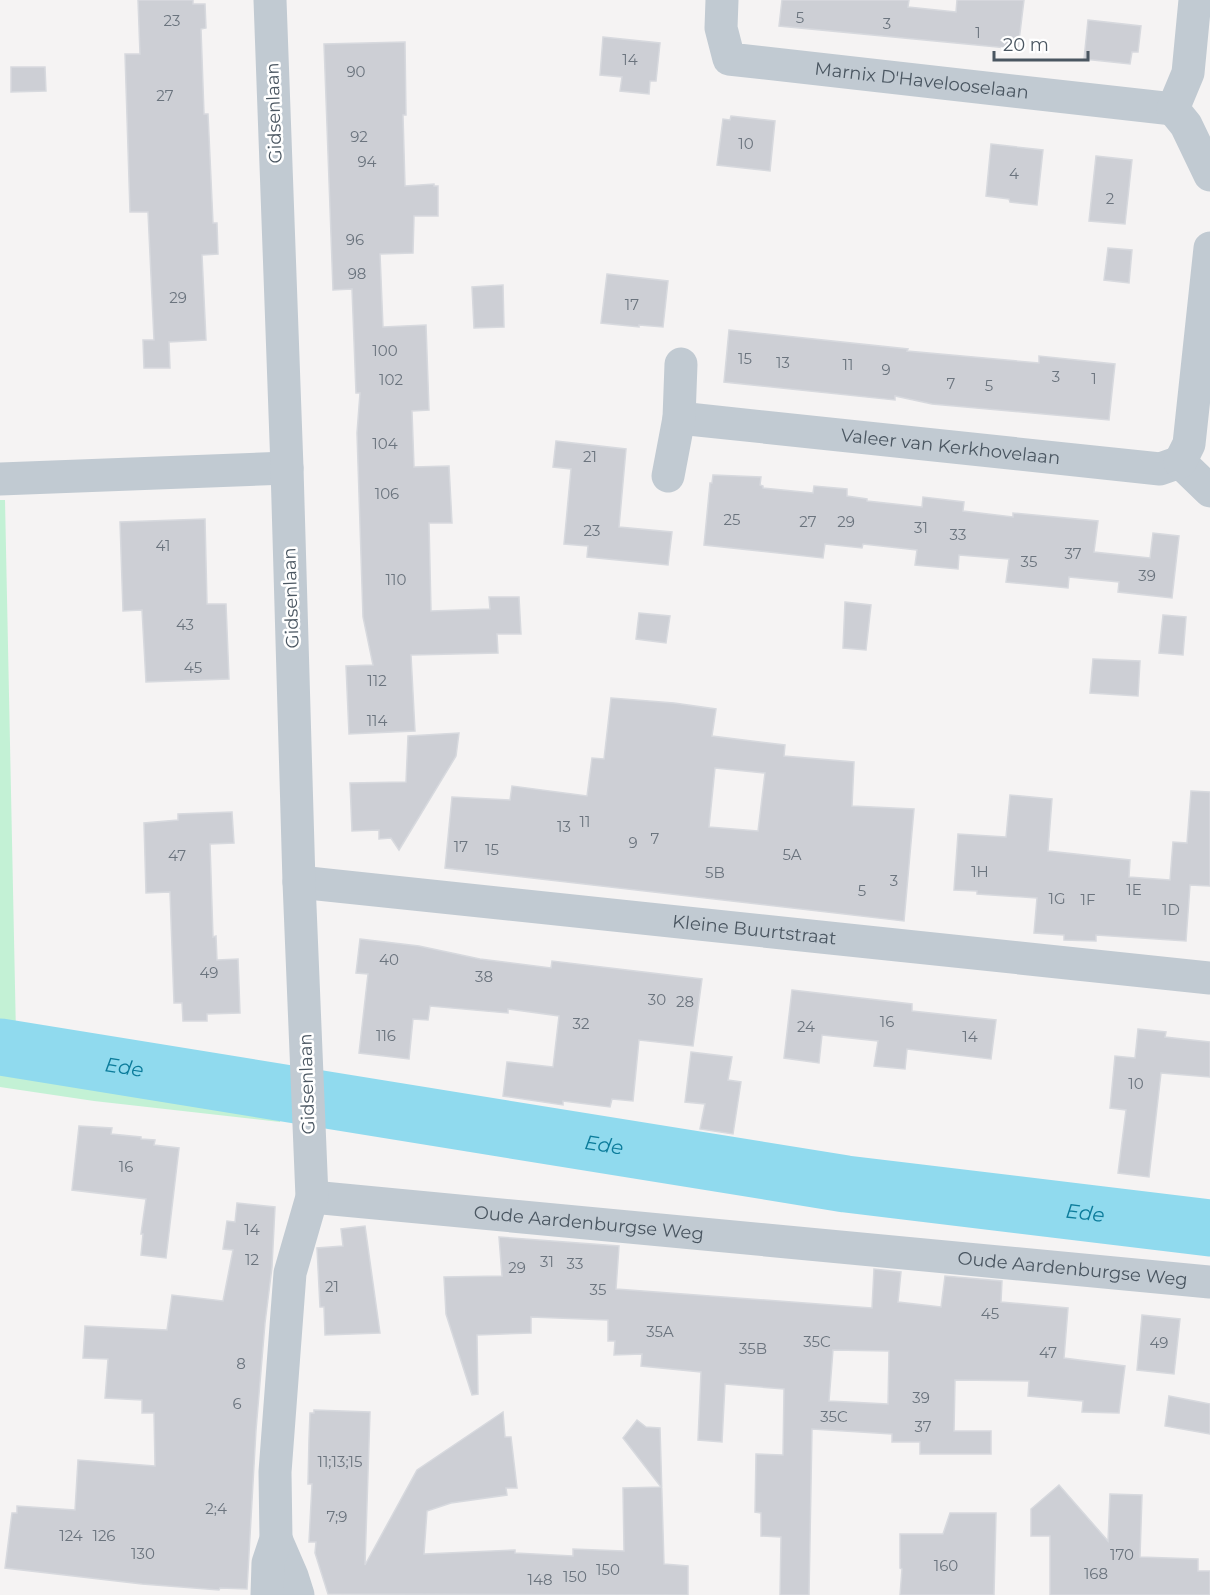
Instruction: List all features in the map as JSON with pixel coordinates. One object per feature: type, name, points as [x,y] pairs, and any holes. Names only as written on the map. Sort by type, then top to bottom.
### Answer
[{"type":"street","name":"Gidsenlaan","points":[[270,0],[299,882],[312,1197]]},
{"type":"street","name":"Marnix D'Havelooselaan","points":[[722,0],[720,28],[729,59],[1173,109]]},
{"type":"street","points":[[1195,0],[1188,73],[1173,109],[1186,125],[1210,175]]},
{"type":"street","points":[[1210,248],[1190,444],[1180,462],[1210,491]]},
{"type":"street","points":[[668,476],[678,418],[681,364]]},
{"type":"street","name":"Valeer van Kerkhovelaan","points":[[678,418],[1160,469],[1180,462]]},
{"type":"street","points":[[0,479],[287,468]]},
{"type":"street","name":"Kleine Buurtstraat","points":[[299,882],[1210,978]]},
{"type":"street","points":[[267,1595],[268,1563],[276,1539],[275,1472],[290,1273],[312,1197]]},
{"type":"street","name":"Oude Aardenburgse Weg","points":[[312,1197],[1210,1282]]},
{"type":"street","points":[[276,1539],[298,1595]]},
{"type":"green space","points":[[0,500],[5,500],[16,1035],[284,1091],[280,1122],[94,1101],[0,1087]]},
{"type":"building","points":[[138,0],[193,0],[193,4],[205,4],[206,28],[201,29],[204,114],[208,114],[213,223],[217,223],[218,254],[202,255],[206,340],[169,342],[170,368],[144,368],[143,340],[154,340],[148,212],[130,212],[125,54],[140,54]]},
{"type":"building","points":[[782,0],[909,0],[908,7],[956,12],[957,0],[1024,0],[1018,49],[779,26]]},
{"type":"building","points":[[1088,20],[1141,26],[1138,52],[1132,52],[1130,64],[1084,59]]},
{"type":"building","points":[[603,37],[660,43],[656,81],[650,81],[649,94],[620,91],[622,77],[600,75]]},
{"type":"building","points":[[405,42],[406,115],[403,115],[405,186],[434,184],[438,186],[438,216],[414,216],[413,253],[380,254],[383,327],[426,325],[429,410],[412,411],[414,467],[449,466],[452,523],[429,523],[431,611],[490,609],[489,597],[519,597],[521,634],[497,634],[498,653],[411,655],[415,731],[349,734],[346,666],[373,665],[363,617],[357,433],[360,393],[356,393],[352,289],[333,290],[324,44]]},
{"type":"building","points":[[11,67],[45,67],[46,91],[11,92]]},
{"type":"building","points":[[731,116],[775,121],[770,171],[717,165],[723,119],[730,120]]},
{"type":"building","points":[[991,144],[1043,150],[1037,205],[986,196]]},
{"type":"building","points":[[1096,156],[1132,160],[1125,224],[1089,221]]},
{"type":"building","points":[[1108,248],[1132,250],[1129,283],[1104,280]]},
{"type":"building","points":[[607,274],[668,281],[663,327],[601,323]]},
{"type":"building","points":[[503,285],[504,327],[474,328],[472,287]]},
{"type":"building","points":[[729,330],[908,349],[907,351],[1039,363],[1039,356],[1115,364],[1109,420],[932,404],[895,396],[895,400],[724,382]]},
{"type":"building","points":[[556,441],[626,449],[619,527],[672,532],[668,565],[587,557],[588,546],[564,544],[571,469],[553,467]]},
{"type":"building","points":[[713,475],[761,477],[760,485],[763,488],[813,493],[814,486],[847,489],[847,496],[867,499],[867,501],[922,507],[923,497],[964,502],[963,511],[1013,517],[1013,513],[1098,521],[1094,552],[1150,558],[1153,533],[1179,536],[1172,598],[1118,592],[1119,582],[1069,577],[1068,588],[1006,582],[1009,559],[959,555],[958,569],[915,565],[917,550],[863,544],[862,548],[825,544],[823,558],[704,545],[710,483],[712,483]]},
{"type":"building","points":[[205,519],[207,604],[226,604],[229,679],[146,682],[142,610],[123,611],[120,522]]},
{"type":"building","points":[[845,602],[871,605],[866,650],[843,648]]},
{"type":"building","points":[[639,613],[670,616],[666,643],[636,639]]},
{"type":"building","points":[[1163,615],[1186,617],[1183,655],[1159,653]]},
{"type":"building","points":[[1093,659],[1140,661],[1138,696],[1090,693]]},
{"type":"building","points":[[611,698],[716,709],[712,736],[785,745],[784,756],[854,762],[852,806],[914,809],[904,921],[445,868],[452,797],[510,800],[512,786],[587,796],[592,758],[604,759]],"holes":[[[715,768],[765,773],[758,831],[709,827]]]},
{"type":"building","points":[[459,733],[456,756],[399,850],[391,838],[379,839],[379,830],[352,831],[350,783],[406,782],[408,736]]},
{"type":"building","points":[[1191,791],[1210,792],[1210,886],[1190,885],[1186,941],[1096,935],[1096,941],[1064,940],[1064,935],[1034,933],[1037,898],[954,890],[958,834],[1006,837],[1010,795],[1052,799],[1048,851],[1130,860],[1129,877],[1170,880],[1173,842],[1187,843]]},
{"type":"building","points":[[232,812],[234,843],[210,844],[213,937],[216,936],[217,960],[238,959],[240,1013],[207,1014],[207,1021],[183,1021],[182,1003],[174,1003],[170,892],[146,893],[144,823],[178,820],[178,814]]},
{"type":"building","points":[[360,939],[419,946],[480,959],[551,968],[552,961],[702,979],[693,1046],[639,1040],[633,1101],[612,1099],[610,1107],[563,1101],[563,1105],[503,1096],[507,1062],[553,1067],[559,1016],[508,1009],[508,1013],[430,1006],[428,1020],[413,1019],[409,1059],[359,1053],[368,974],[356,973]]},
{"type":"building","points":[[792,990],[912,1004],[912,1011],[996,1020],[991,1059],[907,1049],[905,1069],[874,1066],[878,1041],[822,1035],[819,1063],[784,1058]]},
{"type":"building","points":[[1138,1029],[1166,1032],[1165,1037],[1210,1042],[1210,1077],[1161,1073],[1149,1177],[1118,1173],[1126,1110],[1110,1108],[1115,1056],[1135,1058]]},
{"type":"building","points":[[691,1052],[732,1057],[728,1080],[741,1082],[733,1134],[700,1129],[705,1104],[685,1102]]},
{"type":"building","points":[[79,1126],[112,1128],[111,1134],[141,1137],[141,1139],[155,1140],[154,1145],[179,1148],[166,1258],[141,1255],[143,1234],[141,1234],[146,1199],[72,1190]]},
{"type":"building","points":[[237,1203],[275,1207],[272,1267],[256,1430],[247,1589],[220,1588],[219,1590],[142,1584],[5,1568],[12,1513],[17,1513],[17,1506],[75,1510],[78,1460],[155,1466],[154,1413],[142,1413],[142,1400],[105,1398],[108,1359],[83,1358],[85,1326],[167,1330],[172,1295],[223,1301],[233,1250],[223,1249],[227,1221],[235,1222]]},
{"type":"building","points":[[365,1226],[380,1333],[325,1335],[324,1307],[320,1307],[317,1248],[343,1246],[341,1229]]},
{"type":"building","points":[[499,1237],[619,1246],[616,1289],[872,1308],[874,1269],[901,1272],[898,1302],[941,1307],[945,1276],[1002,1281],[1001,1302],[1068,1308],[1064,1358],[1125,1366],[1119,1413],[1082,1412],[1083,1401],[1028,1396],[1029,1381],[955,1380],[954,1431],[991,1431],[991,1454],[920,1454],[920,1442],[892,1442],[892,1434],[812,1429],[809,1595],[780,1595],[781,1537],[761,1536],[761,1513],[755,1512],[756,1454],[783,1455],[784,1389],[725,1384],[722,1442],[698,1440],[701,1372],[641,1366],[642,1354],[614,1355],[615,1341],[608,1341],[608,1320],[531,1317],[531,1333],[477,1335],[478,1394],[472,1395],[446,1314],[444,1277],[502,1276]],"holes":[[[833,1350],[889,1351],[888,1404],[829,1401]]]},
{"type":"building","points":[[1142,1315],[1180,1319],[1174,1374],[1137,1370]]},
{"type":"building","points":[[1169,1396],[1210,1404],[1210,1434],[1165,1426]]},
{"type":"building","points":[[314,1410],[370,1412],[365,1565],[417,1470],[503,1412],[505,1437],[511,1437],[517,1488],[506,1488],[507,1495],[451,1503],[427,1511],[424,1554],[515,1550],[515,1553],[573,1556],[573,1549],[624,1551],[623,1488],[661,1487],[623,1438],[637,1420],[646,1427],[660,1428],[664,1564],[688,1566],[688,1595],[328,1594],[315,1553],[316,1542],[309,1542],[312,1484],[308,1484],[309,1439],[310,1413],[314,1413]]},
{"type":"building","points":[[1059,1485],[1108,1541],[1110,1494],[1142,1495],[1140,1557],[1198,1559],[1198,1571],[1210,1571],[1210,1595],[1050,1595],[1050,1536],[1031,1536],[1031,1509]]},
{"type":"building","points":[[950,1513],[996,1513],[994,1595],[900,1595],[902,1569],[900,1568],[900,1534],[943,1534]]},
{"type":"waterway","name":"Ede","points":[[0,1047],[846,1184],[1210,1228]]}]
